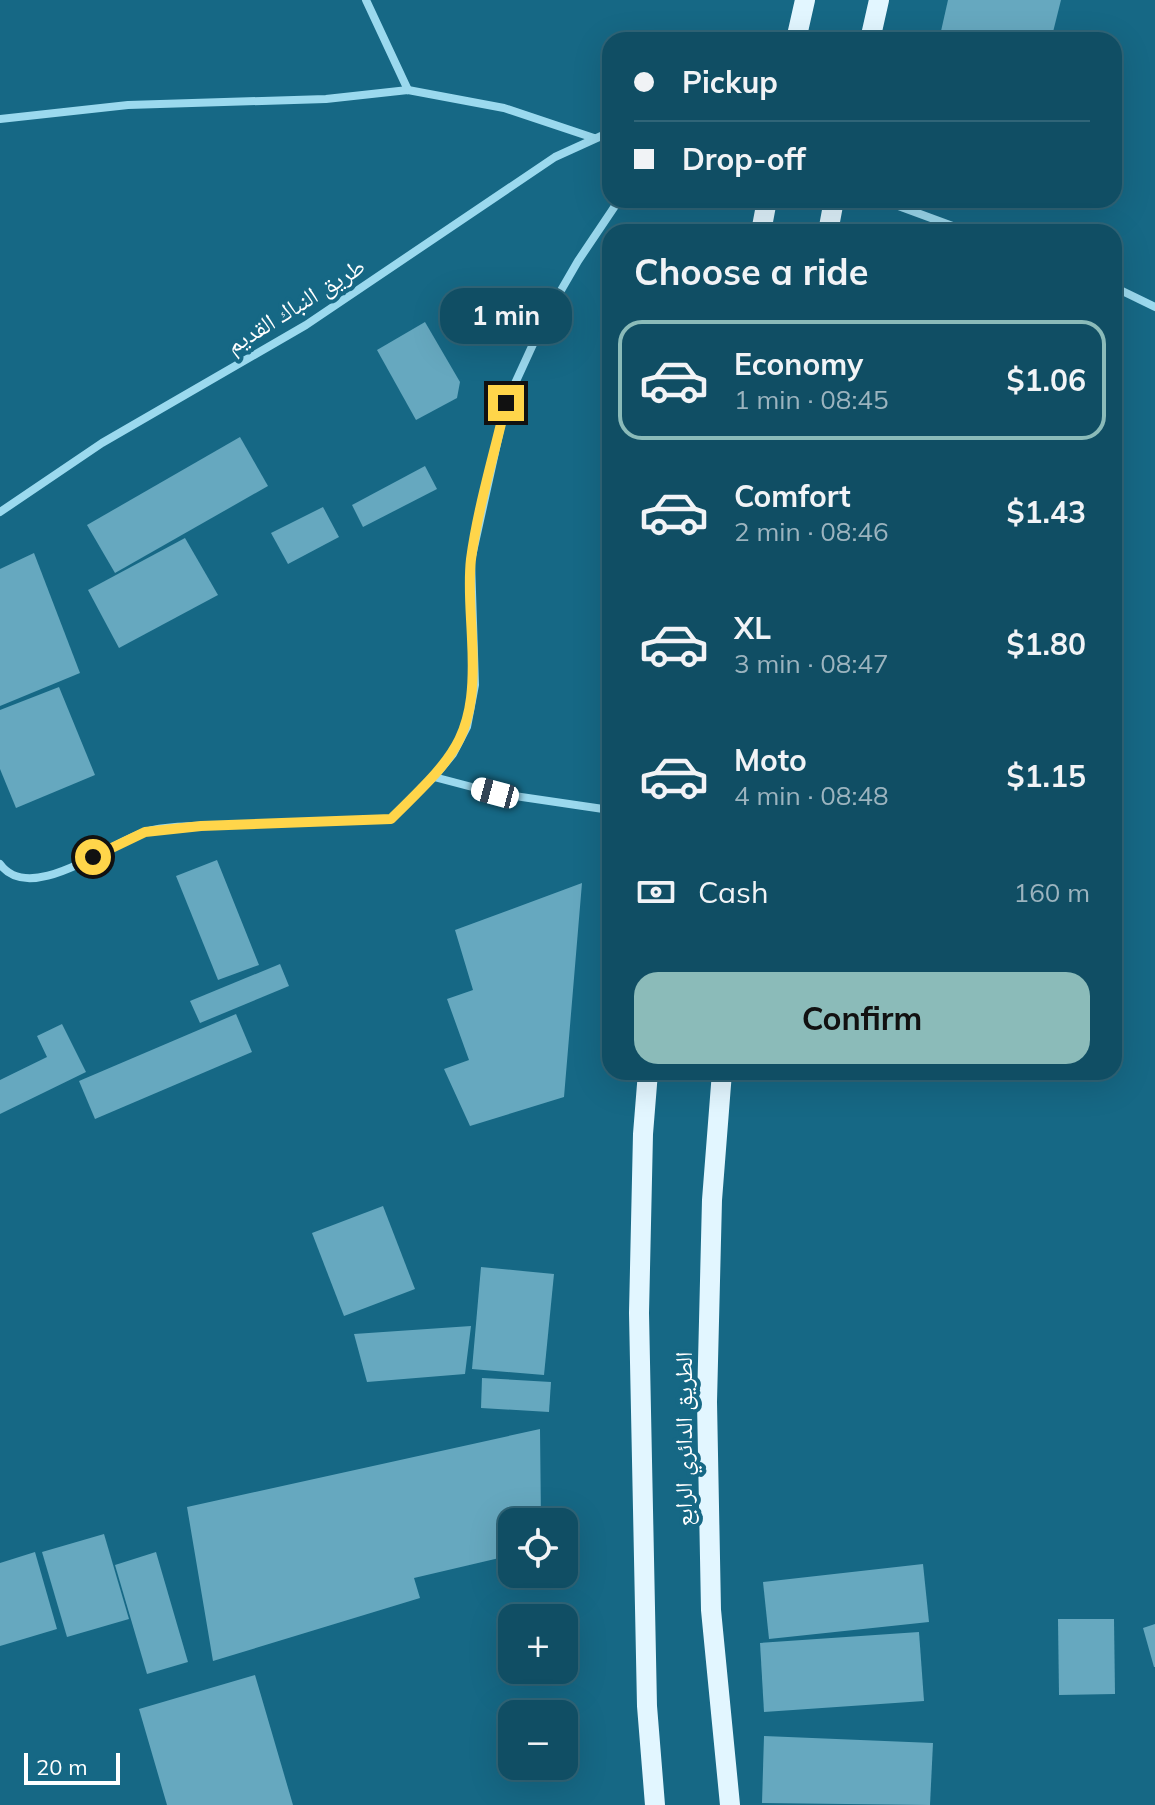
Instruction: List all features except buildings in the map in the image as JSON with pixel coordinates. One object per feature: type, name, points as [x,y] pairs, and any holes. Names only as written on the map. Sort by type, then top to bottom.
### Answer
[{"type":"main road","points":[[798,32],[805,0]]},
{"type":"main road","points":[[872,32],[879,0]]},
{"type":"main road","name":"الطريق الدائري الرابع","points":[[647,1080],[643,1134],[639,1313],[647,1706],[655,1805]]},
{"type":"main road","name":"الطريق الدائري الرابع","points":[[721,1080],[712,1200],[707,1402],[711,1610],[730,1805]]},
{"type":"street","points":[[366,0],[408,90]]},
{"type":"street","points":[[0,119],[128,105],[326,99],[408,90],[504,108],[595,138]]},
{"type":"street","name":"طريق النباك القديم","points":[[0,512],[102,443],[306,325],[555,157],[602,135]]},
{"type":"street","points":[[904,208],[947,224]]},
{"type":"street","points":[[0,864],[6,872],[28,880],[68,869],[145,832],[201,826],[391,819],[434,777],[453,754],[467,727],[475,685],[471,561],[506,403],[545,318],[602,225]]},
{"type":"street","points":[[1122,291],[1155,307]]},
{"type":"street","points":[[434,777],[495,793],[602,809]]},
{"type":"route","points":[[93,857],[145,832],[201,826],[391,819],[434,777],[453,754],[467,727],[475,685],[471,561],[506,403]]}]
